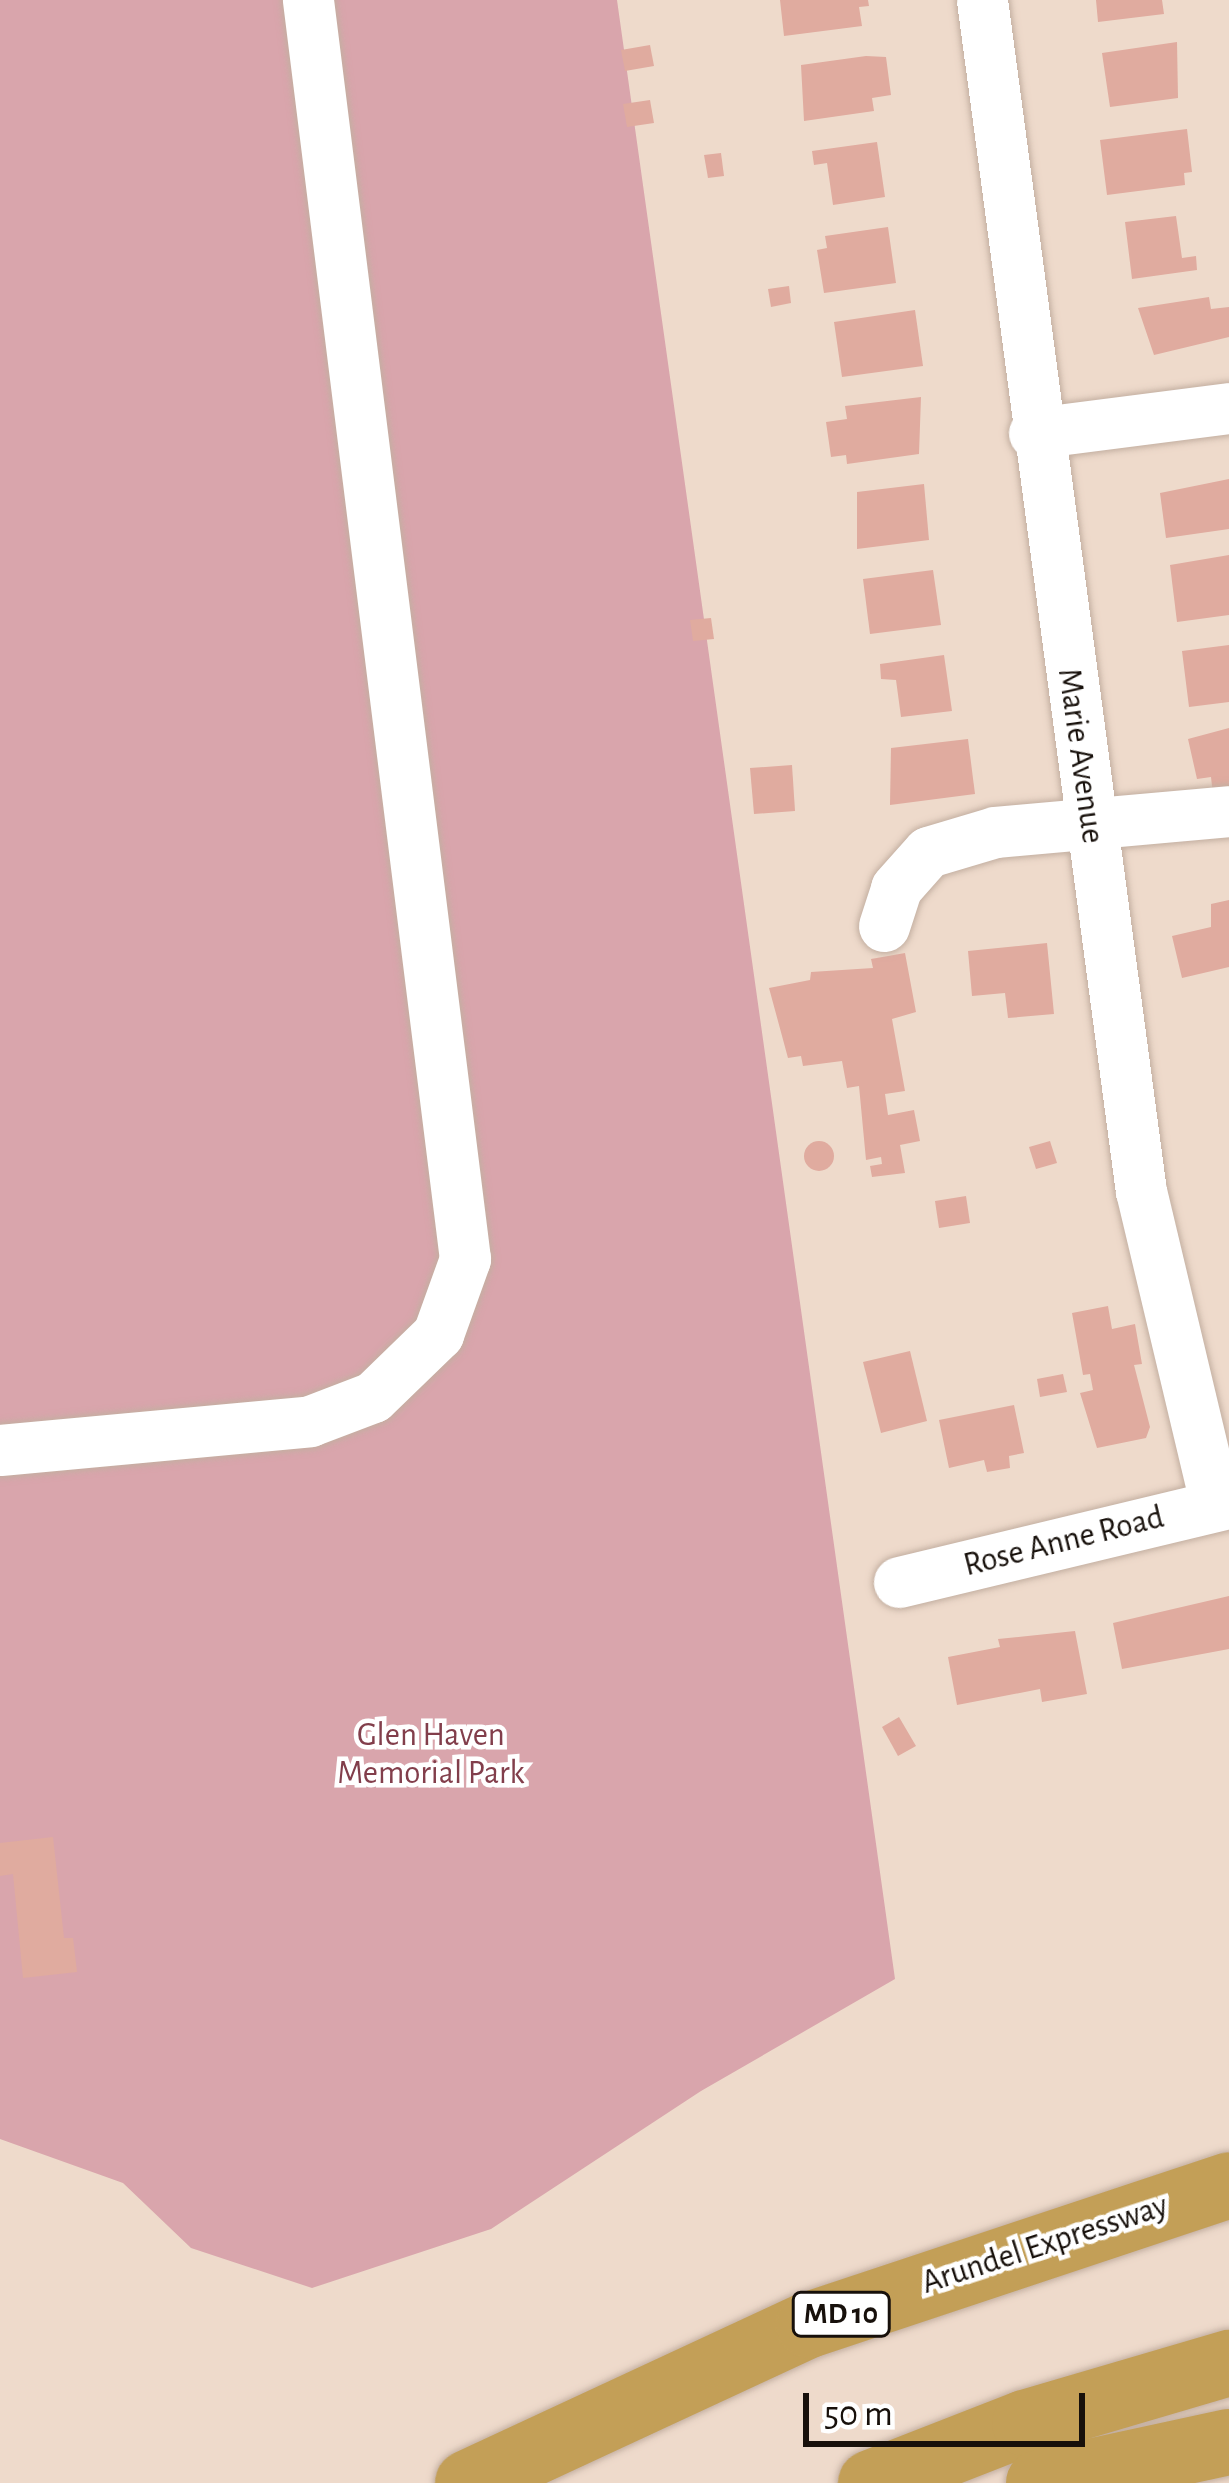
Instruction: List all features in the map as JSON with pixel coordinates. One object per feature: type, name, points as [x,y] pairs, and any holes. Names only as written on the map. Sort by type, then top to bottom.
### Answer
[{"type":"highway","name":"Arundel Expressway","points":[[468,2483],[808,2325],[1229,2185]]},
{"type":"highway","points":[[871,2483],[1025,2422],[1229,2363]]},
{"type":"highway","points":[[1040,2483],[1229,2443]]},
{"type":"street","points":[[0,1450],[310,1420],[373,1397],[439,1334],[465,1259],[308,0]]},
{"type":"street","name":"Marie Avenue","points":[[982,0],[1034,433],[1142,1191],[1223,1504]]},
{"type":"street","points":[[1034,433],[1229,408]]},
{"type":"street","points":[[884,926],[896,888],[928,852],[995,832],[1229,811]]},
{"type":"street","name":"Rose Anne Road","points":[[899,1582],[1223,1504]]},
{"type":"green space","name":"Glen Haven Memorial Park","points":[[0,0],[617,0],[895,1979],[701,2091],[491,2229],[312,2288],[191,2248],[123,2183],[0,2139]]},
{"type":"building","points":[[780,0],[868,0],[869,6],[859,7],[862,26],[784,36]]},
{"type":"building","points":[[1096,0],[1162,0],[1164,14],[1098,22]]},
{"type":"building","points":[[1177,42],[1178,98],[1110,107],[1102,53]]},
{"type":"building","points":[[650,45],[654,66],[625,71],[621,50]]},
{"type":"building","points":[[886,57],[891,95],[872,98],[874,111],[804,121],[801,65]]},
{"type":"building","points":[[650,100],[654,123],[627,127],[623,104]]},
{"type":"building","points":[[1187,129],[1192,172],[1184,173],[1185,185],[1107,195],[1100,140]]},
{"type":"building","points":[[877,142],[885,197],[833,205],[827,163],[814,165],[812,151]]},
{"type":"building","points":[[721,153],[724,176],[708,178],[704,155]]},
{"type":"building","points":[[1176,216],[1182,258],[1196,256],[1197,270],[1132,279],[1125,222]]},
{"type":"building","points":[[888,227],[896,283],[824,293],[817,250],[827,248],[825,236]]},
{"type":"building","points":[[789,286],[791,303],[771,307],[768,289]]},
{"type":"building","points":[[1209,297],[1211,309],[1229,307],[1229,337],[1154,355],[1138,308]]},
{"type":"building","points":[[915,310],[923,366],[842,377],[834,322]]},
{"type":"building","points":[[921,397],[919,454],[847,464],[846,455],[831,457],[826,422],[847,419],[845,406]]},
{"type":"building","points":[[1229,479],[1229,529],[1166,538],[1160,493]]},
{"type":"building","points":[[924,484],[929,540],[857,549],[857,492]]},
{"type":"building","points":[[1229,555],[1229,615],[1177,622],[1170,565]]},
{"type":"building","points":[[933,570],[941,625],[870,634],[863,579]]},
{"type":"building","points":[[711,618],[714,639],[693,641],[690,620]]},
{"type":"building","points":[[1229,645],[1229,702],[1189,707],[1182,651]]},
{"type":"building","points":[[944,655],[952,711],[901,717],[896,680],[881,679],[880,664]]},
{"type":"building","points":[[1229,728],[1229,792],[1213,795],[1211,777],[1197,779],[1188,739]]},
{"type":"building","points":[[968,739],[975,794],[890,805],[891,748]]},
{"type":"building","points":[[792,765],[795,811],[754,814],[750,768]]},
{"type":"building","points":[[1229,900],[1229,967],[1182,978],[1172,936],[1211,927],[1211,904]]},
{"type":"building","points":[[1047,943],[1054,1014],[1008,1018],[1005,993],[972,996],[968,951]]},
{"type":"building","points":[[905,953],[916,1012],[892,1019],[905,1091],[885,1094],[888,1115],[914,1110],[920,1141],[900,1145],[905,1173],[872,1177],[870,1166],[882,1164],[881,1157],[866,1160],[859,1086],[847,1088],[842,1061],[803,1066],[801,1056],[788,1058],[769,988],[810,980],[811,972],[873,968],[871,959]]},
{"type":"building","points":[[819,1141],[834,1156],[819,1171],[804,1156]]},
{"type":"building","points":[[1050,1141],[1057,1163],[1036,1169],[1029,1147]]},
{"type":"building","points":[[966,1196],[970,1223],[939,1228],[935,1201]]},
{"type":"building","points":[[1108,1306],[1112,1329],[1135,1324],[1142,1364],[1134,1365],[1150,1427],[1146,1438],[1097,1448],[1080,1393],[1093,1390],[1090,1374],[1083,1375],[1072,1313]]},
{"type":"building","points":[[910,1351],[927,1421],[881,1433],[863,1362]]},
{"type":"building","points":[[1063,1374],[1067,1392],[1040,1397],[1037,1379]]},
{"type":"building","points":[[1014,1405],[1024,1453],[1009,1456],[1010,1468],[987,1472],[984,1460],[949,1468],[939,1420]]},
{"type":"building","points":[[1229,1596],[1229,1649],[1122,1669],[1113,1623]]},
{"type":"building","points":[[1075,1631],[1087,1694],[1042,1702],[1040,1689],[957,1705],[948,1657],[1000,1647],[998,1639]]},
{"type":"building","points":[[899,1717],[916,1746],[898,1756],[882,1727]]},
{"type":"building","points":[[53,1837],[64,1938],[73,1938],[77,1972],[23,1978],[13,1874],[0,1876],[0,1843]]}]
